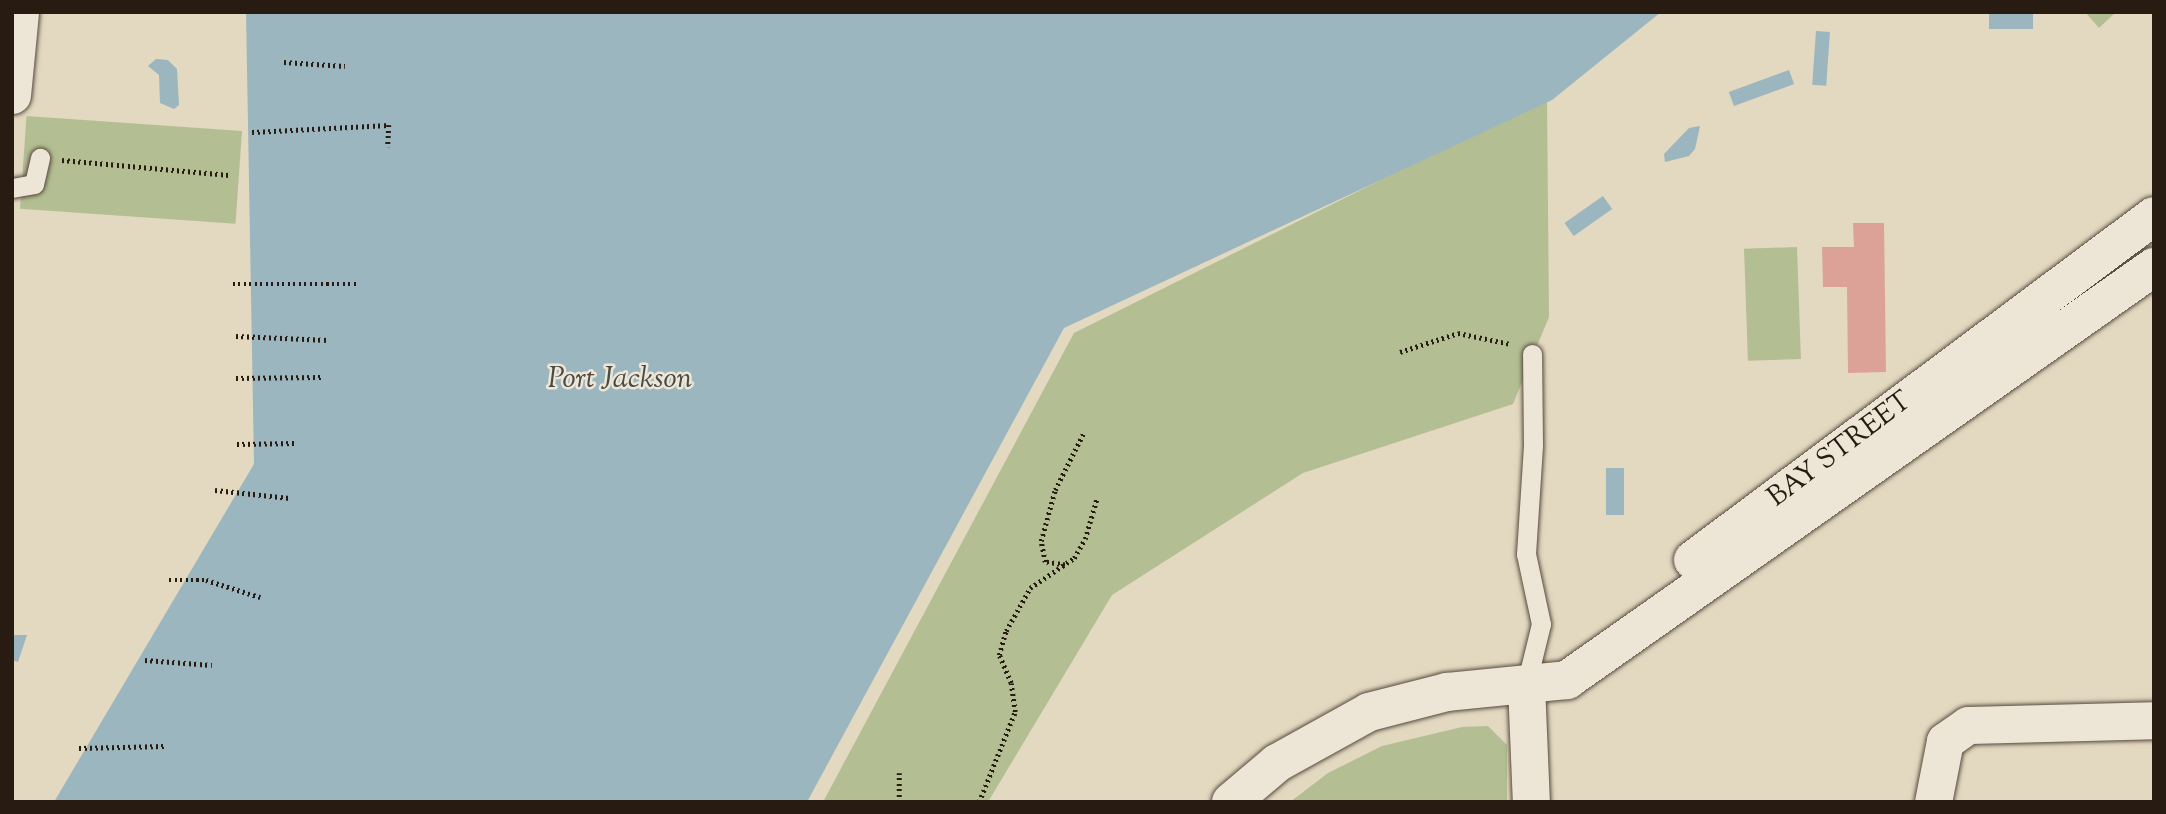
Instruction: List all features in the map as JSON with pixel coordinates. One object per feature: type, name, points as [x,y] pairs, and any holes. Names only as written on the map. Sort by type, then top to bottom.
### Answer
[{"type":"street","points":[[12,95],[20,12]]},
{"type":"street","name":"BAY STREET","points":[[1526,685],[2154,216]]},
{"type":"street","name":"BAY STREET","points":[[1231,802],[1277,763],[1369,712],[1447,692],[1567,680],[2154,267]]},
{"type":"street","points":[[1526,685],[1531,802]]},
{"type":"street","points":[[1933,802],[1945,741],[1968,725],[2154,720]]},
{"type":"lane","points":[[12,188],[34,184],[40,158]]},
{"type":"lane","points":[[1526,685],[1541,624],[1526,554],[1534,445],[1532,354]]},
{"type":"path","points":[[284,62],[345,66]]},
{"type":"path","points":[[252,132],[389,125],[388,146]]},
{"type":"path","points":[[40,158],[229,175]]},
{"type":"path","points":[[233,284],[358,284]]},
{"type":"path","points":[[1400,352],[1458,332],[1502,341],[1532,354]]},
{"type":"path","points":[[236,336],[328,340]]},
{"type":"path","points":[[236,377],[321,377]]},
{"type":"path","points":[[1066,565],[1045,562],[1041,541],[1055,490],[1083,434]]},
{"type":"path","points":[[237,444],[295,443]]},
{"type":"path","points":[[215,490],[290,498]]},
{"type":"path","points":[[979,802],[1015,712],[1011,683],[999,655],[1006,631],[1030,588],[1066,565],[1085,539],[1097,498]]},
{"type":"path","points":[[169,580],[206,580],[260,597]]},
{"type":"path","points":[[145,660],[212,664]]},
{"type":"path","points":[[79,748],[165,746]]},
{"type":"path","points":[[899,773],[899,802]]},
{"type":"green space","points":[[2085,12],[2116,12],[2099,28]]},
{"type":"green space","points":[[1547,97],[1549,317],[1513,404],[1303,473],[1112,595],[988,802],[823,802],[1074,333]]},
{"type":"green space","points":[[27,116],[242,131],[236,224],[20,209]]},
{"type":"green space","points":[[1797,247],[1801,359],[1748,361],[1744,249]]},
{"type":"green space","points":[[1488,726],[1507,745],[1507,802],[1290,802],[1328,773],[1382,746],[1462,727]]},
{"type":"water","name":"Port Jackson","points":[[246,12],[1661,12],[1552,100],[1064,328],[807,802],[54,802],[254,464]]},
{"type":"water","points":[[1989,12],[2033,12],[2033,29],[1989,29]]},
{"type":"water","points":[[1816,31],[1830,32],[1826,86],[1812,85]]},
{"type":"water","points":[[156,59],[168,60],[177,69],[179,105],[174,109],[160,103],[159,75],[148,66]]},
{"type":"water","points":[[1789,70],[1794,84],[1734,106],[1729,92]]},
{"type":"water","points":[[1700,126],[1695,149],[1689,156],[1665,162],[1664,154],[1689,128]]},
{"type":"water","points":[[1603,196],[1612,209],[1574,236],[1564,223]]},
{"type":"water","points":[[1606,468],[1624,468],[1624,515],[1606,515]]},
{"type":"water","points":[[12,635],[27,635],[18,662],[12,660]]},
{"type":"building","points":[[1853,223],[1884,223],[1886,372],[1848,373],[1847,287],[1823,287],[1822,247],[1854,247]]}]
